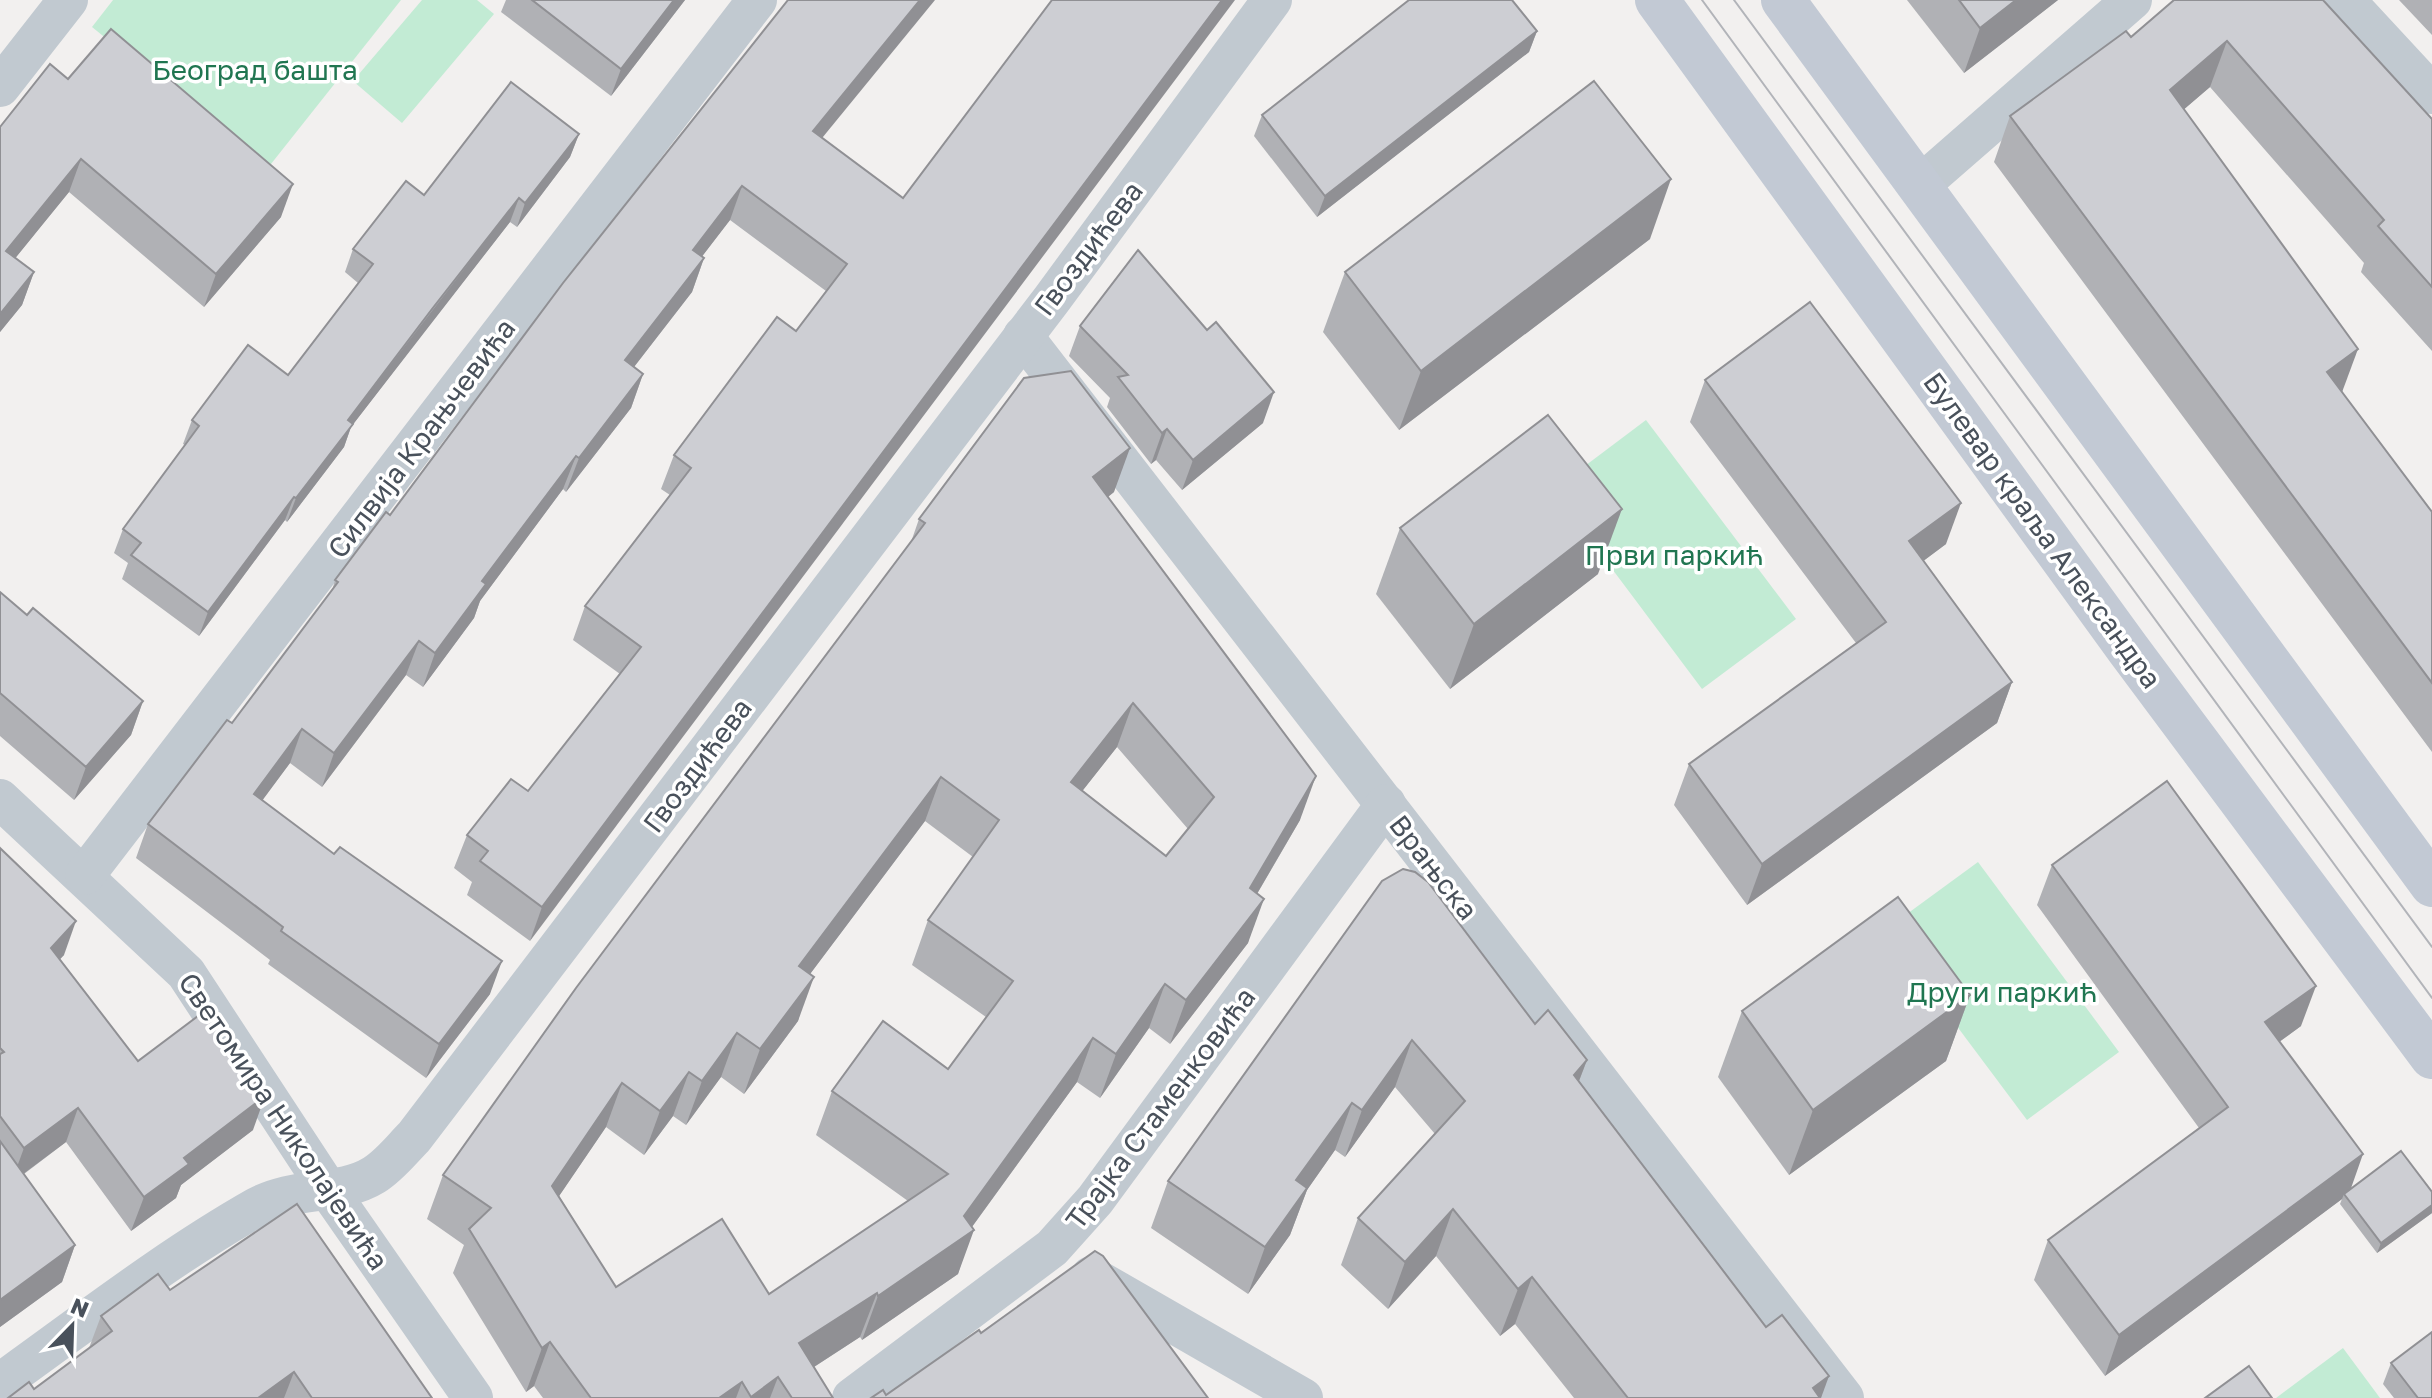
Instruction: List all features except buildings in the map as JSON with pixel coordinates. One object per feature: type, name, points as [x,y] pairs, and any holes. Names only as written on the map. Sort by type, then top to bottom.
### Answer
[{"type":"main road","name":"Булевар краља Александра","points":[[1657,0],[2128,649],[2432,1057]]},
{"type":"main road","points":[[1783,0],[2432,885]]},
{"type":"street","points":[[0,87],[68,0]]},
{"type":"street","name":"Силвија Крањчевића","points":[[85,875],[757,0]]},
{"type":"street","name":"Гвоздићева","points":[[0,1383],[164,1267],[259,1206],[300,1190],[346,1186],[374,1175],[414,1137],[1023,336],[1272,0]]},
{"type":"street","points":[[1919,186],[2132,0]]},
{"type":"street","points":[[2345,0],[2432,94]]},
{"type":"street","name":"Врањска","points":[[1023,336],[1844,1398]]},
{"type":"street","name":"Светомира Николајевића","points":[[0,799],[85,875],[186,973],[327,1188],[473,1398]]},
{"type":"street","name":"Трајка Стаменковића","points":[[852,1398],[1052,1248],[1095,1200],[1386,804]]},
{"type":"street","points":[[1052,1248],[1094,1278],[1303,1398]]},
{"type":"green space","name":"Београд башта","points":[[113,0],[401,0],[267,169],[92,27]]},
{"type":"green space","points":[[422,0],[477,0],[494,14],[402,123],[353,81]]},
{"type":"green space","name":"Први паркић","points":[[1646,420],[1796,619],[1702,689],[1553,490]]},
{"type":"green space","name":"Други паркић","points":[[1978,862],[2119,1052],[2027,1120],[1885,930]]},
{"type":"green space","points":[[2343,1348],[2380,1398],[2276,1398]]},
{"type":"tram line","points":[[1702,0],[2432,998]]},
{"type":"tram line","points":[[1734,0],[2432,947]]}]
